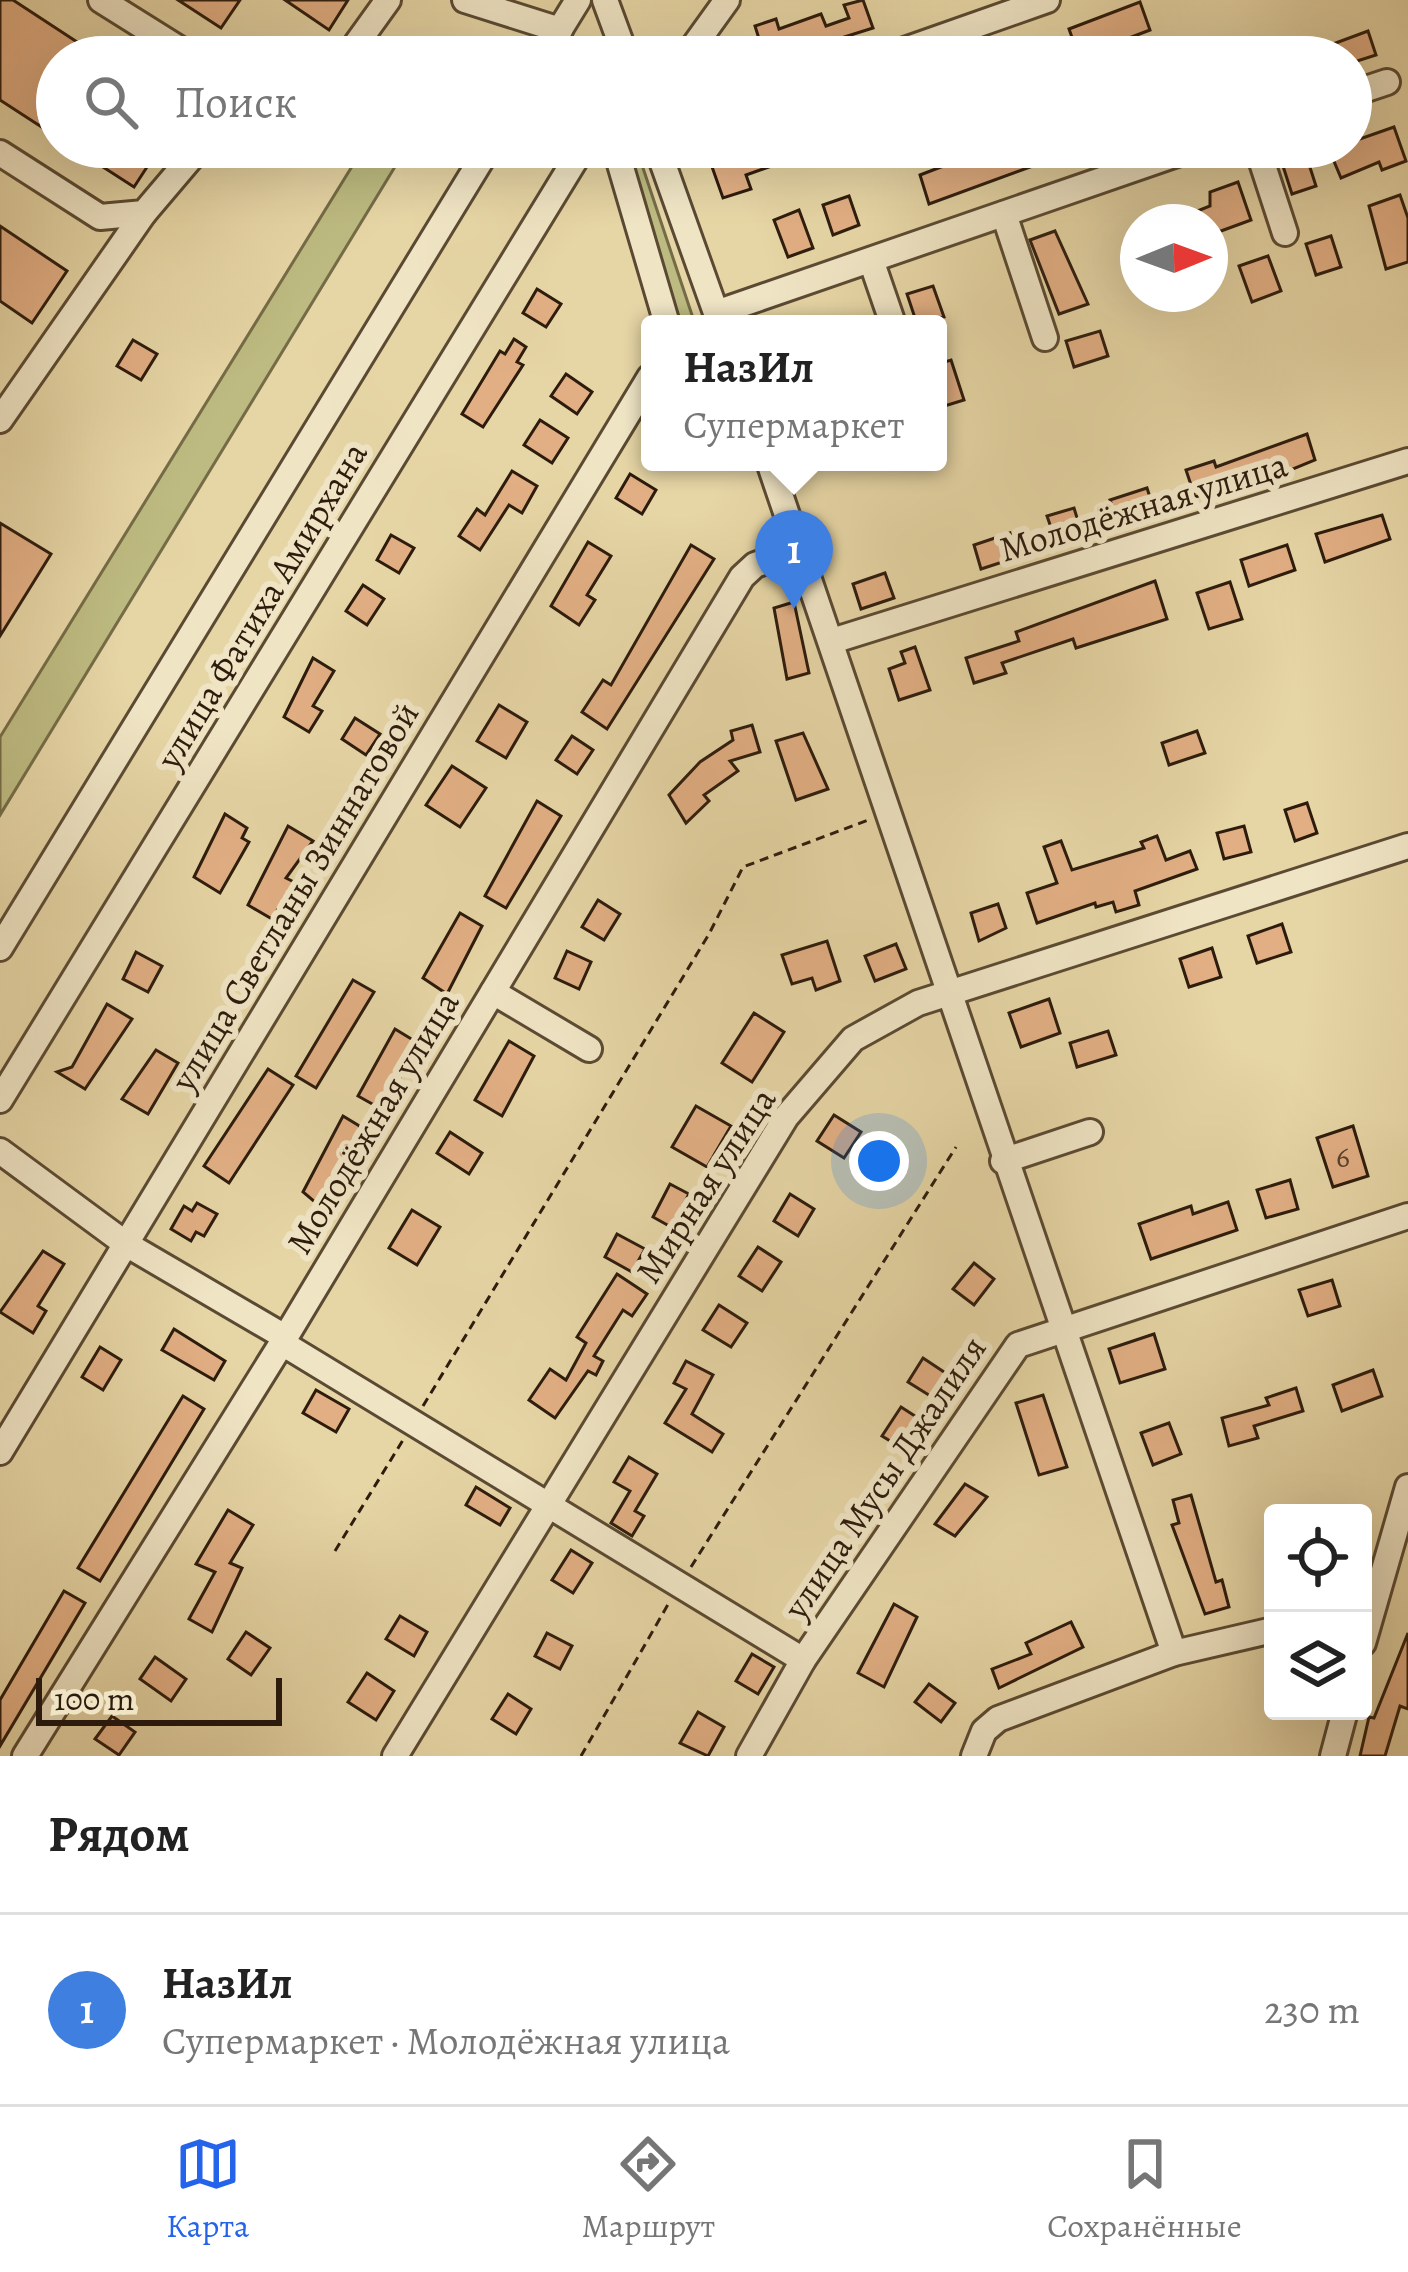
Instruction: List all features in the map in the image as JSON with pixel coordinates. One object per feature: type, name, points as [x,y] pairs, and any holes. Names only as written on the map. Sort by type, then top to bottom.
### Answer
[{"type":"street","points":[[101,0],[158,36]]},
{"type":"street","points":[[362,36],[388,0]]},
{"type":"street","points":[[465,0],[560,30]]},
{"type":"street","points":[[556,36],[578,0]]},
{"type":"street","points":[[605,0],[618,36]]},
{"type":"street","points":[[701,36],[727,0]]},
{"type":"street","points":[[945,36],[1047,0]]},
{"type":"street","points":[[1372,87],[1387,82]]},
{"type":"street","points":[[0,154],[100,217],[144,213]]},
{"type":"street","points":[[0,420],[144,213],[182,168]]},
{"type":"street","points":[[0,948],[475,168]]},
{"type":"street","name":"улица Фатиха Амирхана","points":[[0,1100],[570,168]]},
{"type":"street","points":[[620,168],[665,315]]},
{"type":"street","points":[[664,168],[717,315]]},
{"type":"street","points":[[726,315],[1137,168]]},
{"type":"street","points":[[1263,168],[1285,233]]},
{"type":"street","points":[[1004,214],[1045,338]]},
{"type":"street","points":[[871,260],[890,315]]},
{"type":"street","name":"улица Светланы Зиннатовой","points":[[0,1452],[641,392]]},
{"type":"street","name":"Молодёжная улица","points":[[832,641],[1408,461]]},
{"type":"street","points":[[772,471],[946,994],[1174,1653]]},
{"type":"street","name":"Молодёжная улица","points":[[25,1756],[284,1340],[742,578],[755,565],[799,549]]},
{"type":"street","name":"Мирная улица","points":[[395,1756],[786,1117],[854,1039],[918,1003],[1408,846]]},
{"type":"street","points":[[493,992],[589,1049]]},
{"type":"street","points":[[1004,1161],[1090,1132]]},
{"type":"street","points":[[0,1151],[126,1244],[802,1660]]},
{"type":"street","name":"улица Мусы Джалиля","points":[[748,1756],[802,1660],[1018,1345],[1060,1327],[1408,1216]]},
{"type":"street","points":[[1372,1595],[1408,1487]]},
{"type":"street","points":[[974,1756],[984,1731],[998,1719],[1174,1653],[1264,1632]]},
{"type":"street","points":[[1333,1756],[1343,1720]]},
{"type":"path","points":[[335,1551],[709,934],[742,867],[887,813]]},
{"type":"path","points":[[581,1756],[680,1584],[956,1148]]},
{"type":"shaded area","points":[[351,168],[394,168],[0,815],[0,737]]},
{"type":"shaded area","points":[[628,168],[643,168],[692,315],[678,315]]},
{"type":"building","points":[[0,0],[13,0],[68,36],[36,36],[36,123],[0,100]]},
{"type":"building","points":[[178,0],[240,0],[221,28]]},
{"type":"building","points":[[285,0],[348,0],[329,30]]},
{"type":"building","points":[[863,0],[873,28],[848,36],[758,36],[755,26],[776,19],[779,29],[821,14],[826,26],[849,18],[844,5]]},
{"type":"building","points":[[1140,2],[1150,30],[1134,36],[1072,36],[1069,29]]},
{"type":"building","points":[[1394,127],[1406,161],[1382,170],[1379,162],[1372,165],[1372,135]]},
{"type":"building","points":[[105,168],[146,168],[134,187]]},
{"type":"building","points":[[712,168],[766,168],[746,175],[751,189],[723,198]]},
{"type":"building","points":[[938,168],[1027,168],[929,204],[920,175]]},
{"type":"building","points":[[1284,168],[1310,168],[1316,186],[1292,194]]},
{"type":"building","points":[[1337,168],[1365,168],[1341,178]]},
{"type":"building","points":[[1238,182],[1251,220],[1228,228],[1228,204],[1210,204],[1210,192]]},
{"type":"building","points":[[1400,195],[1408,218],[1408,262],[1386,269],[1369,206]]},
{"type":"building","points":[[849,196],[859,225],[833,235],[823,205]]},
{"type":"building","points":[[799,210],[813,248],[788,257],[774,220]]},
{"type":"building","points":[[0,226],[67,271],[32,323],[0,301]]},
{"type":"building","points":[[1055,231],[1088,304],[1059,314],[1030,240]]},
{"type":"building","points":[[1331,236],[1341,267],[1316,275],[1306,244]]},
{"type":"building","points":[[1268,256],[1281,291],[1252,302],[1239,266]]},
{"type":"building","points":[[933,286],[943,315],[914,315],[907,294]]},
{"type":"building","points":[[537,289],[561,304],[546,327],[523,313]]},
{"type":"building","points":[[1100,331],[1108,356],[1074,367],[1066,341]]},
{"type":"building","points":[[514,339],[526,347],[517,362],[523,365],[483,427],[462,414],[500,351],[505,354]]},
{"type":"building","points":[[133,340],[157,354],[141,380],[117,366]]},
{"type":"building","points":[[951,360],[964,400],[947,405],[947,361]]},
{"type":"building","points":[[566,374],[592,392],[577,414],[551,396]]},
{"type":"building","points":[[540,420],[568,438],[552,463],[524,445]]},
{"type":"building","points":[[1307,434],[1315,460],[1244,489],[1241,482],[1195,497],[1186,470],[1214,461],[1216,467]]},
{"type":"building","points":[[512,471],[537,486],[522,513],[509,505],[480,550],[459,536],[477,509],[485,515]]},
{"type":"building","points":[[630,474],[656,490],[642,514],[616,498]]},
{"type":"building","points":[[1147,488],[1155,513],[1119,524],[1110,500]]},
{"type":"building","points":[[1074,508],[1082,534],[1056,542],[1047,516]]},
{"type":"building","points":[[1382,515],[1390,539],[1325,562],[1316,534]]},
{"type":"building","points":[[0,523],[51,554],[0,636]]},
{"type":"building","points":[[1010,533],[1018,557],[981,569],[974,545]]},
{"type":"building","points":[[391,535],[414,548],[399,573],[377,560]]},
{"type":"building","points":[[588,542],[611,556],[587,595],[595,600],[579,625],[551,606]]},
{"type":"building","points":[[691,545],[714,559],[607,729],[582,712],[603,680],[611,685]]},
{"type":"building","points":[[1287,545],[1295,570],[1249,586],[1241,560]]},
{"type":"building","points":[[885,573],[894,598],[861,609],[853,584]]},
{"type":"building","points":[[1155,581],[1167,619],[1076,648],[1073,639],[1002,663],[1006,673],[974,683],[966,658],[1019,641],[1016,632]]},
{"type":"building","points":[[1230,582],[1242,619],[1209,629],[1197,593]]},
{"type":"building","points":[[363,585],[384,599],[367,625],[346,611]]},
{"type":"building","points":[[794,602],[809,673],[787,679],[774,608]]},
{"type":"building","points":[[915,647],[930,690],[899,700],[889,669],[905,663],[901,652]]},
{"type":"building","points":[[313,658],[334,671],[313,706],[322,711],[309,732],[284,717]]},
{"type":"building","points":[[499,705],[527,722],[506,758],[477,741]]},
{"type":"building","points":[[355,718],[380,734],[366,755],[342,739]]},
{"type":"building","points":[[752,725],[760,752],[730,761],[738,771],[704,795],[709,801],[686,823],[669,795],[700,762],[733,740],[731,731]]},
{"type":"building","points":[[1197,731],[1205,753],[1169,765],[1162,743]]},
{"type":"building","points":[[803,733],[828,789],[796,800],[776,741]]},
{"type":"building","points":[[572,736],[593,750],[577,774],[556,760]]},
{"type":"building","points":[[452,766],[486,788],[460,827],[426,805]]},
{"type":"building","points":[[537,801],[561,816],[506,908],[485,896]]},
{"type":"building","points":[[1307,803],[1317,833],[1295,841],[1285,810]]},
{"type":"building","points":[[225,814],[247,828],[242,838],[249,842],[220,893],[194,877]]},
{"type":"building","points":[[288,826],[313,841],[286,878],[294,882],[272,919],[248,905]]},
{"type":"building","points":[[1244,826],[1251,852],[1224,859],[1217,833]]},
{"type":"building","points":[[1157,836],[1166,860],[1190,851],[1197,869],[1135,891],[1139,905],[1116,912],[1113,902],[1096,907],[1095,903],[1037,923],[1027,893],[1057,883],[1044,847],[1061,841],[1072,870],[1144,848],[1141,842]]},
{"type":"building","points":[[598,900],[620,914],[604,940],[582,927]]},
{"type":"building","points":[[998,904],[1006,928],[979,941],[971,913]]},
{"type":"building","points":[[460,913],[482,926],[447,994],[423,978]]},
{"type":"building","points":[[1282,924],[1291,952],[1257,963],[1248,936]]},
{"type":"building","points":[[827,941],[840,981],[816,990],[812,978],[792,984],[782,955]]},
{"type":"building","points":[[896,944],[906,969],[875,981],[865,956]]},
{"type":"building","points":[[1212,948],[1221,977],[1189,987],[1180,959]]},
{"type":"building","points":[[567,951],[591,962],[579,989],[555,978]]},
{"type":"building","points":[[136,952],[162,966],[148,992],[123,979]]},
{"type":"building","points":[[353,980],[374,992],[316,1088],[296,1076]]},
{"type":"building","points":[[1049,999],[1060,1033],[1021,1047],[1009,1013]]},
{"type":"building","points":[[107,1004],[132,1019],[85,1089],[57,1072],[72,1067]]},
{"type":"building","points":[[754,1013],[784,1032],[752,1082],[722,1063]]},
{"type":"building","points":[[395,1029],[418,1043],[383,1110],[358,1096]]},
{"type":"building","points":[[1108,1031],[1116,1055],[1077,1067],[1070,1043]]},
{"type":"building","points":[[509,1041],[534,1056],[502,1116],[475,1100]]},
{"type":"building","points":[[156,1050],[178,1063],[148,1114],[122,1099]]},
{"type":"building","points":[[268,1069],[293,1085],[229,1183],[204,1166]]},
{"type":"building","points":[[696,1106],[731,1126],[707,1167],[672,1147]]},
{"type":"building","points":[[834,1115],[861,1132],[844,1158],[817,1141]]},
{"type":"building","points":[[343,1116],[371,1133],[322,1208],[303,1192]]},
{"type":"building","points":[[1353,1126],[1368,1176],[1333,1187],[1317,1138]]},
{"type":"building","points":[[450,1132],[482,1153],[469,1174],[437,1153]]},
{"type":"building","points":[[1290,1180],[1298,1209],[1266,1218],[1257,1190]]},
{"type":"building","points":[[670,1184],[689,1194],[671,1227],[653,1217]]},
{"type":"building","points":[[790,1194],[814,1209],[798,1236],[774,1221]]},
{"type":"building","points":[[1228,1202],[1237,1230],[1151,1259],[1139,1224],[1191,1206],[1193,1214]]},
{"type":"building","points":[[197,1203],[217,1214],[204,1236],[196,1232],[191,1241],[171,1229],[184,1206],[192,1211]]},
{"type":"building","points":[[412,1210],[440,1227],[417,1265],[389,1248]]},
{"type":"building","points":[[617,1234],[645,1249],[632,1272],[605,1257]]},
{"type":"building","points":[[758,1247],[781,1262],[762,1291],[739,1276]]},
{"type":"building","points":[[43,1251],[64,1264],[38,1306],[46,1311],[33,1333],[0,1312]]},
{"type":"building","points":[[974,1263],[994,1279],[974,1305],[953,1289]]},
{"type":"building","points":[[617,1274],[647,1294],[632,1316],[623,1310],[594,1356],[603,1361],[596,1375],[588,1371],[555,1418],[529,1400],[550,1369],[566,1380],[586,1343],[577,1337]]},
{"type":"building","points":[[1332,1280],[1340,1306],[1308,1316],[1299,1290]]},
{"type":"building","points":[[719,1305],[747,1323],[731,1347],[703,1330]]},
{"type":"building","points":[[174,1329],[225,1361],[214,1380],[162,1350]]},
{"type":"building","points":[[1154,1334],[1165,1369],[1120,1383],[1109,1349]]},
{"type":"building","points":[[100,1347],[121,1360],[103,1390],[82,1377]]},
{"type":"building","points":[[923,1358],[947,1374],[932,1397],[908,1382]]},
{"type":"building","points":[[686,1361],[713,1375],[692,1414],[723,1434],[712,1452],[665,1423],[686,1389],[674,1383]]},
{"type":"building","points":[[1373,1370],[1382,1396],[1342,1411],[1333,1385]]},
{"type":"building","points":[[1296,1388],[1303,1411],[1254,1426],[1258,1438],[1229,1446],[1222,1418],[1269,1405],[1266,1398]]},
{"type":"building","points":[[316,1390],[349,1409],[336,1432],[303,1413]]},
{"type":"building","points":[[1043,1395],[1067,1467],[1039,1475],[1016,1403]]},
{"type":"building","points":[[183,1396],[204,1409],[100,1581],[78,1568]]},
{"type":"building","points":[[901,1407],[918,1418],[900,1447],[882,1436]]},
{"type":"building","points":[[1169,1423],[1181,1454],[1153,1465],[1141,1433]]},
{"type":"building","points":[[629,1457],[657,1474],[635,1511],[644,1516],[632,1536],[611,1523],[630,1491],[614,1482]]},
{"type":"building","points":[[965,1484],[987,1497],[955,1536],[935,1524]]},
{"type":"building","points":[[476,1487],[510,1508],[500,1525],[466,1505]]},
{"type":"building","points":[[1191,1495],[1216,1582],[1222,1580],[1229,1607],[1205,1614],[1172,1525],[1179,1523],[1173,1500]]},
{"type":"building","points":[[228,1510],[253,1525],[230,1563],[242,1568],[212,1632],[189,1619],[215,1572],[196,1564]]},
{"type":"building","points":[[571,1550],[592,1563],[573,1593],[552,1580]]},
{"type":"building","points":[[64,1591],[85,1603],[0,1746],[0,1700]]},
{"type":"building","points":[[894,1604],[917,1617],[884,1687],[858,1673]]},
{"type":"building","points":[[400,1616],[427,1632],[414,1656],[386,1639]]},
{"type":"building","points":[[1071,1622],[1083,1647],[999,1688],[992,1669],[1031,1654],[1026,1643]]},
{"type":"building","points":[[246,1632],[270,1648],[251,1675],[228,1659]]},
{"type":"building","points":[[547,1633],[572,1646],[560,1669],[535,1656]]},
{"type":"building","points":[[1408,1633],[1408,1709],[1400,1706],[1385,1756],[1360,1756],[1368,1720],[1374,1718]]},
{"type":"building","points":[[752,1654],[774,1667],[758,1694],[736,1681]]},
{"type":"building","points":[[155,1657],[186,1679],[171,1701],[140,1679]]},
{"type":"building","points":[[367,1673],[394,1691],[376,1720],[348,1702]]},
{"type":"building","points":[[929,1684],[955,1703],[941,1722],[915,1702]]},
{"type":"building","points":[[508,1694],[531,1709],[516,1734],[492,1719]]},
{"type":"building","points":[[698,1712],[724,1727],[708,1756],[680,1743]]},
{"type":"building","points":[[112,1716],[135,1732],[119,1755],[95,1739]]},
{"type":"place","name":"НазИл","points":[[794,609]]}]
